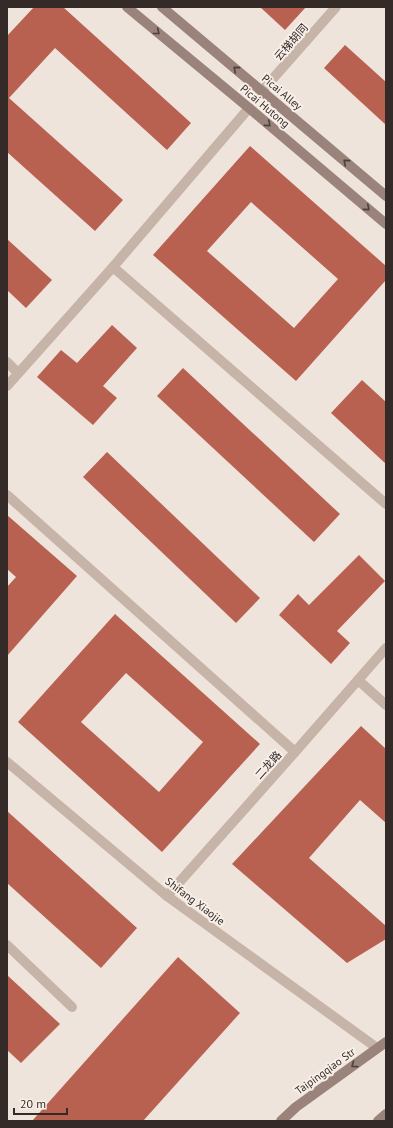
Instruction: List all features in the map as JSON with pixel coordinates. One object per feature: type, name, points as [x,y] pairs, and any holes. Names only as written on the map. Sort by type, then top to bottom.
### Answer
[{"type":"main road","name":"Picai Hutong","points":[[126,7],[249,108],[386,224]]},
{"type":"main road","name":"Picai Alley","points":[[162,7],[386,196]]},
{"type":"main road","name":"Taipingqiao Str","points":[[281,1121],[296,1107],[382,1045]]},
{"type":"main road","points":[[378,1121],[386,1114]]},
{"type":"street","name":"云梯胡同","points":[[262,91],[336,7]]},
{"type":"street","points":[[7,386],[113,267],[249,108]]},
{"type":"street","points":[[113,267],[386,504]]},
{"type":"street","points":[[7,362],[18,373]]},
{"type":"street","points":[[7,495],[296,752]]},
{"type":"street","name":"二龙路","points":[[167,896],[296,752],[386,648]]},
{"type":"street","points":[[358,680],[386,705]]},
{"type":"street","name":"Shifang Xiaojie","points":[[7,762],[167,896],[382,1045]]},
{"type":"street","points":[[7,945],[72,1007]]},
{"type":"building","points":[[34,7],[63,7],[191,123],[167,150],[55,48],[9,98],[123,200],[95,231],[7,152],[7,36]]},
{"type":"building","points":[[260,7],[306,7],[285,30]]},
{"type":"building","points":[[345,45],[386,82],[386,125],[324,68]]},
{"type":"building","points":[[250,146],[386,266],[386,280],[296,381],[153,255]],"holes":[[[251,202],[338,279],[294,328],[207,251]]]},
{"type":"building","points":[[7,239],[52,280],[26,308],[7,290]]},
{"type":"building","points":[[112,325],[137,348],[103,386],[117,398],[93,425],[37,377],[61,350],[77,363]]},
{"type":"building","points":[[183,368],[340,514],[314,542],[157,396]]},
{"type":"building","points":[[362,380],[386,402],[386,464],[331,413]]},
{"type":"building","points":[[107,452],[260,598],[236,623],[83,477]]},
{"type":"building","points":[[7,515],[77,576],[7,656],[7,587],[16,577],[7,569]]},
{"type":"building","points":[[359,555],[385,581],[337,631],[350,643],[331,664],[279,615],[298,594],[309,605]]},
{"type":"building","points":[[115,614],[260,744],[162,852],[18,722]],"holes":[[[126,673],[203,742],[159,792],[81,722]]]},
{"type":"building","points":[[361,726],[386,749],[386,823],[360,800],[309,858],[386,926],[386,939],[347,963],[232,864]]},
{"type":"building","points":[[7,811],[137,928],[101,968],[7,883]]},
{"type":"building","points":[[178,957],[240,1013],[143,1121],[32,1121]]},
{"type":"building","points":[[7,975],[60,1024],[21,1063],[7,1050]]}]
